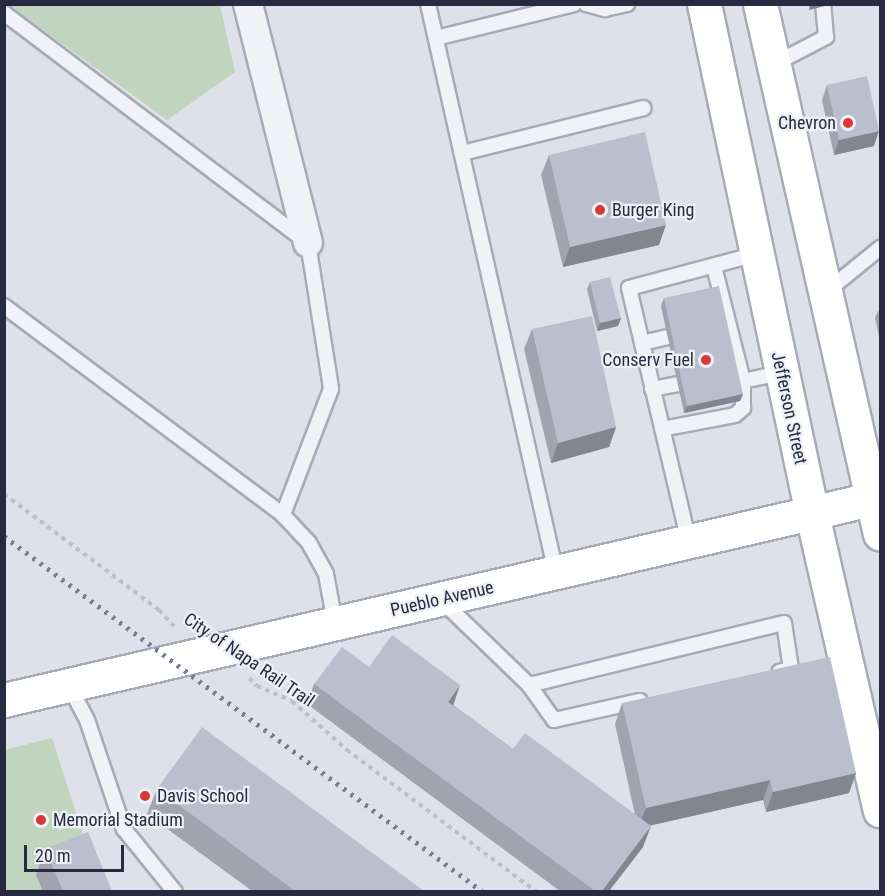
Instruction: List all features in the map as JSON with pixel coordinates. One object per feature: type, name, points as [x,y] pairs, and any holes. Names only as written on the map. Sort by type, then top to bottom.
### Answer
[{"type":"main road","name":"Jefferson Street","points":[[704,4],[812,514],[880,810]]},
{"type":"main road","points":[[760,4],[826,292],[877,498],[880,534]]},
{"type":"main road","name":"Pueblo Avenue","points":[[4,700],[877,498]]},
{"type":"street","points":[[248,4],[308,243]]},
{"type":"lane","points":[[428,4],[556,573]]},
{"type":"lane","points":[[436,38],[574,4]]},
{"type":"lane","points":[[586,4],[605,9],[627,4]]},
{"type":"lane","points":[[774,64],[826,37],[823,4]]},
{"type":"lane","points":[[4,13],[308,243],[331,389],[283,515]]},
{"type":"lane","points":[[462,153],[644,108]]},
{"type":"lane","points":[[826,292],[880,248]]},
{"type":"lane","points":[[689,542],[629,288],[757,254]]},
{"type":"lane","points":[[662,429],[735,415],[743,408],[739,375],[714,266]]},
{"type":"lane","points":[[4,306],[283,515],[309,543],[326,574],[335,623]]},
{"type":"lane","points":[[642,343],[668,338]]},
{"type":"lane","points":[[739,375],[782,373]]},
{"type":"lane","points":[[652,389],[678,384]]},
{"type":"lane","points":[[441,599],[529,686],[554,720],[655,698]]},
{"type":"lane","points":[[529,686],[784,623],[791,669],[768,674]]},
{"type":"lane","points":[[69,685],[87,720],[124,829],[176,891]]},
{"type":"path","name":"City of Napa Rail Trail","points":[[4,494],[159,610],[171,624],[245,673],[257,686],[292,701],[347,750],[537,891]]},
{"type":"green space","points":[[9,5],[220,5],[235,72],[167,120]]},
{"type":"green space","name":"Memorial Stadium","points":[[52,738],[101,891],[5,891],[4,750]]},
{"type":"building","name":"Chevron","points":[[867,76],[879,131],[839,140],[827,85]]},
{"type":"building","name":"Burger King","points":[[645,132],[666,225],[570,247],[549,155]]},
{"type":"building","points":[[610,277],[621,318],[600,323],[590,282]]},
{"type":"building","points":[[719,286],[743,394],[687,406],[664,298]]},
{"type":"building","points":[[592,316],[616,427],[558,443],[532,329]]},
{"type":"building","points":[[392,635],[460,685],[448,702],[513,749],[525,733],[651,826],[602,891],[595,891],[314,684],[342,647],[369,667]]},
{"type":"building","points":[[830,657],[856,773],[773,792],[770,780],[646,808],[622,703]]},
{"type":"building","points":[[202,727],[424,891],[295,891],[157,789]]},
{"type":"building","points":[[88,832],[112,891],[63,891],[45,849]]},
{"type":"railway","points":[[4,536],[483,892]]},
{"type":"place","name":"Chevron","points":[[848,123]]},
{"type":"place","name":"Burger King","points":[[600,210]]},
{"type":"place","name":"Conserv Fuel","points":[[706,360]]},
{"type":"place","name":"Davis School","points":[[145,796]]},
{"type":"place","name":"Memorial Stadium","points":[[41,820]]}]
